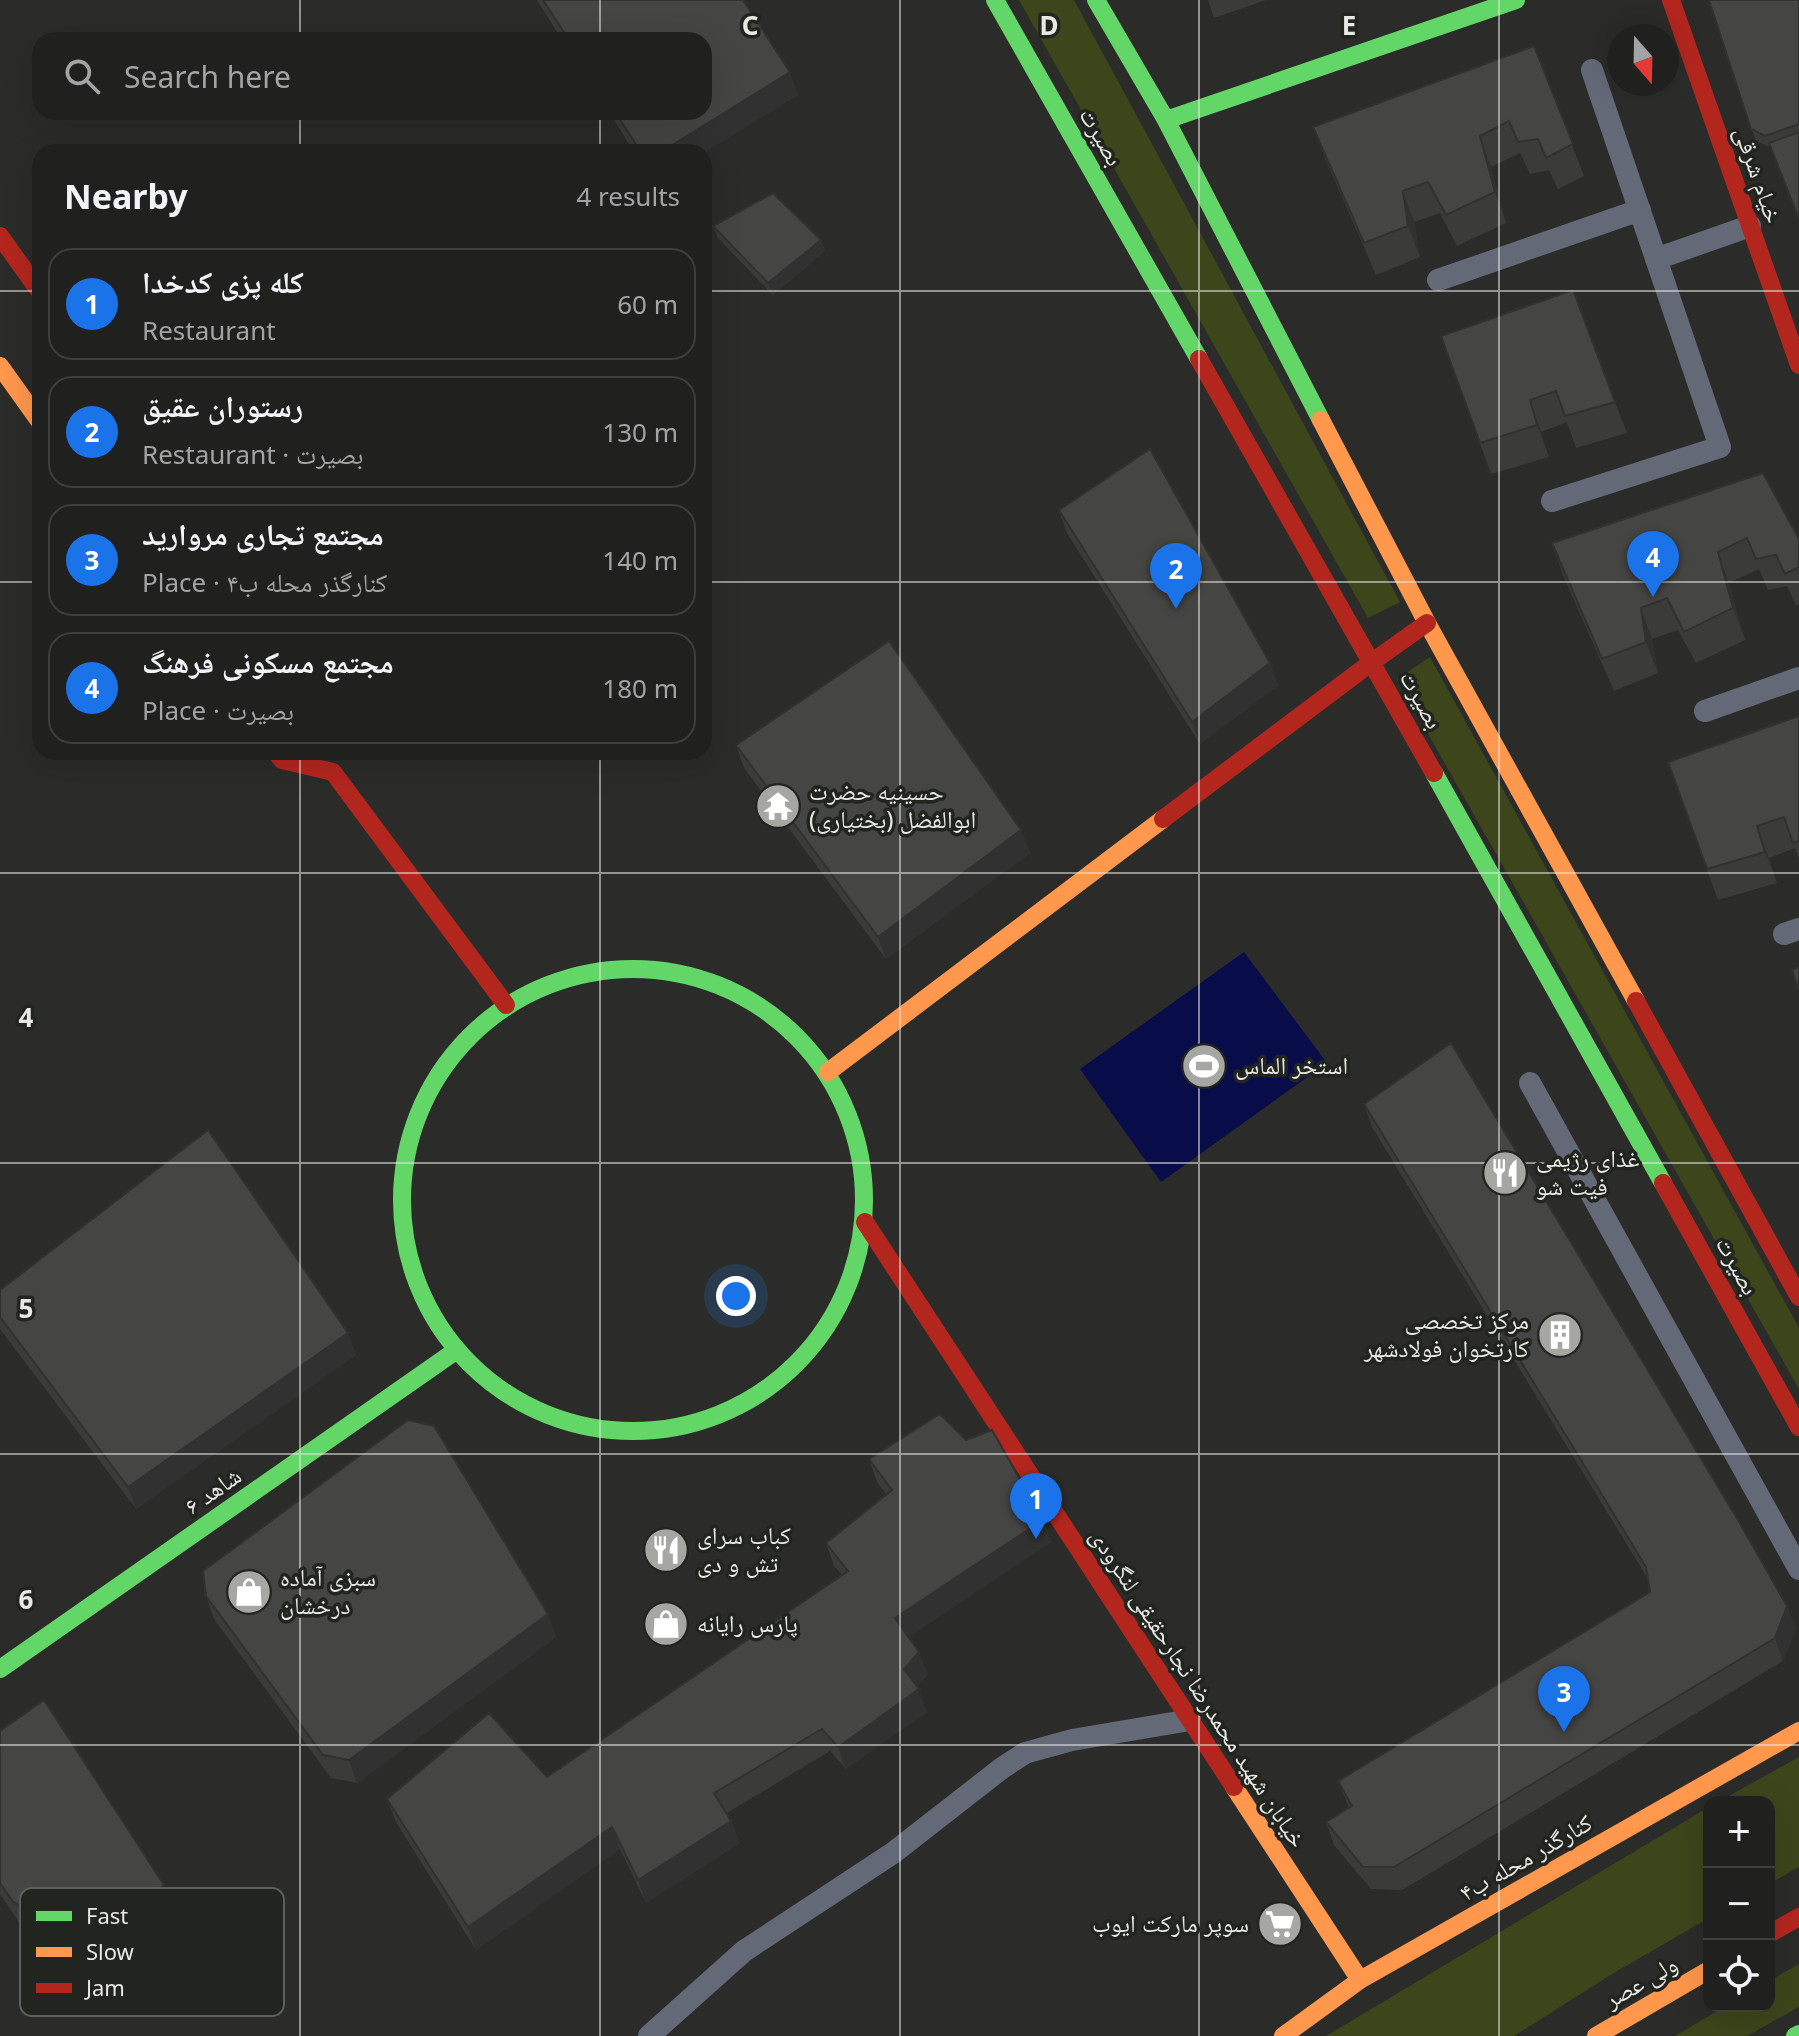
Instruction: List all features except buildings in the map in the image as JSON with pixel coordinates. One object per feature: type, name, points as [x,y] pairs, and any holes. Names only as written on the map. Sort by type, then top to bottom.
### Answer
[{"type":"street","name":"بصیرت","points":[[995,0],[1372,662],[1799,1427]]},
{"type":"street","name":"بصیرت","points":[[1096,0],[1166,120],[1427,623],[1799,1297]]},
{"type":"street","points":[[1166,120],[1470,8],[1516,0]]},
{"type":"street","name":"خیام شرقی","points":[[1671,0],[1799,365]]},
{"type":"street","points":[[0,236],[32,281]]},
{"type":"street","points":[[0,366],[32,411]]},
{"type":"street","points":[[828,1072],[1427,623]]},
{"type":"street","points":[[282,760],[333,772],[506,1005]]},
{"type":"street","points":[[333,772],[335,760]]},
{"type":"street","points":[[643,968],[715,982],[779,1018],[828,1072],[852,1119],[864,1170],[865,1222],[845,1297],[801,1361],[739,1407],[665,1431],[586,1429],[514,1401],[454,1352],[414,1284],[398,1208],[410,1130],[446,1060],[506,1005],[570,976],[629,969],[643,968]]},
{"type":"street","name":"خیابان شهید محمدرضا نجارحقیقی لنگرودی","points":[[865,1222],[1360,1980]]},
{"type":"street","name":"شاهد ۶","points":[[0,1669],[454,1352]]},
{"type":"street","name":"کنارگذر محله ب۴","points":[[1283,2036],[1360,1980],[1799,1731]]},
{"type":"street","points":[[1775,1931],[1799,1917]]},
{"type":"street","name":"ولی عصر","points":[[1596,2036],[1703,1974]]},
{"type":"lane","points":[[1552,501],[1720,447],[1592,70]]},
{"type":"lane","points":[[1438,280],[1640,210]]},
{"type":"lane","points":[[1656,259],[1750,226]]},
{"type":"lane","points":[[1705,711],[1799,678]]},
{"type":"lane","points":[[1530,1083],[1799,1569]]},
{"type":"lane","points":[[649,2036],[744,1951],[893,1853],[1025,1753],[1072,1740],[1190,1720]]},
{"type":"green space","points":[[1019,0],[1074,0],[1400,602],[1368,618]]},
{"type":"green space","points":[[1430,657],[1799,1328],[1799,1389],[1397,679]]},
{"type":"green space","points":[[1799,1757],[1799,1867],[1775,1881],[1775,1796],[1729,1796]]},
{"type":"green space","points":[[1703,1811],[1703,1921],[1514,2036],[1326,2036]]},
{"type":"green space","points":[[1799,1964],[1799,2007],[1747,2036],[1675,2036],[1716,2012],[1775,2012],[1775,1978]]},
{"type":"shaded area","name":"استخر الماس","points":[[1244,952],[1327,1063],[1161,1182],[1080,1069]]},
{"type":"traffic: fast","points":[[995,0],[1199,359]]},
{"type":"traffic: fast","points":[[1096,0],[1166,120],[1321,420]]},
{"type":"traffic: fast","points":[[1166,120],[1516,0]]},
{"type":"traffic: fast","points":[[1434,773],[1663,1183]]},
{"type":"traffic: fast","points":[[633,969],[678,973],[722,986],[762,1008],[797,1036],[825,1071],[847,1111],[860,1155],[864,1200],[860,1245],[847,1289],[825,1329],[797,1364],[762,1392],[722,1414],[678,1427],[633,1431],[588,1427],[544,1414],[504,1392],[469,1364],[441,1329],[419,1289],[406,1245],[402,1200],[406,1155],[419,1111],[441,1071],[469,1036],[504,1008],[544,986],[588,973],[633,969]]},
{"type":"traffic: fast","points":[[0,1669],[454,1352]]},
{"type":"traffic: fast","points":[[1795,2036],[1799,2034]]},
{"type":"traffic: slow","points":[[0,366],[32,411]]},
{"type":"traffic: slow","points":[[1321,420],[1427,623],[1636,1001]]},
{"type":"traffic: slow","points":[[828,1072],[1163,819]]},
{"type":"traffic: slow","points":[[1283,2036],[1360,1980],[1799,1731]]},
{"type":"traffic: slow","points":[[1234,1787],[1360,1980]]},
{"type":"traffic: slow","points":[[1596,2036],[1703,1974]]},
{"type":"traffic: jam","points":[[1671,0],[1799,365]]},
{"type":"traffic: jam","points":[[0,236],[32,281]]},
{"type":"traffic: jam","points":[[1199,359],[1434,773]]},
{"type":"traffic: jam","points":[[1163,819],[1427,623]]},
{"type":"traffic: jam","points":[[282,760],[333,772],[506,1005]]},
{"type":"traffic: jam","points":[[1636,1001],[1799,1297]]},
{"type":"traffic: jam","points":[[1663,1183],[1799,1427]]},
{"type":"traffic: jam","points":[[865,1222],[1234,1787]]},
{"type":"traffic: jam","points":[[1775,1931],[1799,1917]]},
{"type":"place","name":"مجتمع مسکونی فرهنگ","points":[[1653,597]]},
{"type":"place","name":"رستوران عقیق","points":[[1176,609]]},
{"type":"place","name":"حسینیه حضرت ابوالفضل (بختیاری)","points":[[778,806]]},
{"type":"place","name":"استخر الماس","points":[[1204,1066]]},
{"type":"place","name":"غذای رژیمی فیت شو","points":[[1505,1173]]},
{"type":"place","name":"مرکز تخصصی کارتخوان فولادشهر","points":[[1560,1335]]},
{"type":"place","name":"کله پزی کدخدا","points":[[1036,1539]]},
{"type":"place","name":"کباب سرای تش و دی","points":[[666,1550]]},
{"type":"place","name":"سبزی آماده درخشان","points":[[249,1592]]},
{"type":"place","name":"پارس رایانه","points":[[666,1624]]},
{"type":"place","name":"مجتمع تجاری مروارید","points":[[1564,1732]]},
{"type":"place","name":"سوپر مارکت ایوب","points":[[1280,1924]]}]
